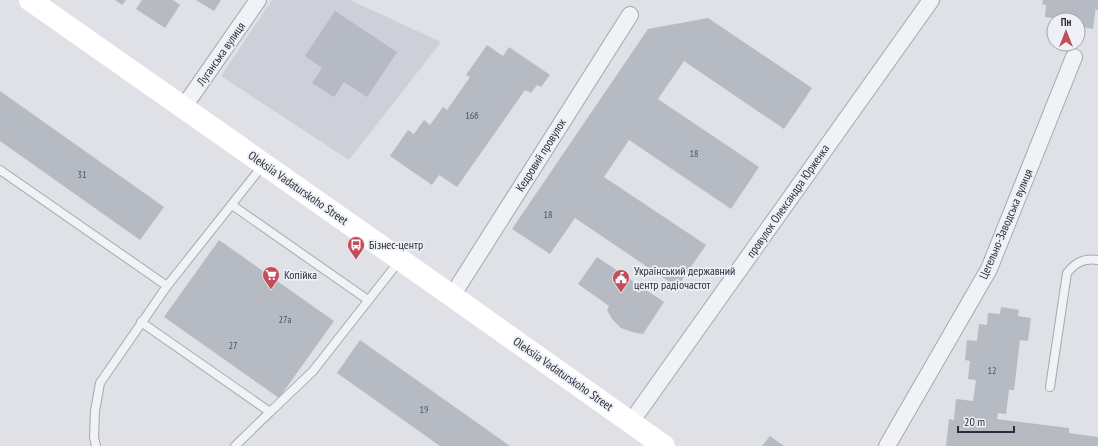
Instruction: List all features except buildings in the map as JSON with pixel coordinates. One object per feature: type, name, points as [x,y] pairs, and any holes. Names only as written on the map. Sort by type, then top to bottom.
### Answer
[{"type":"main road","name":"Oleksiia Vadaturskoho Street","points":[[30,0],[664,446]]},
{"type":"street","name":"Луганська вулиця","points":[[183,108],[258,0]]},
{"type":"street","name":"провулок Олександра Юрженка","points":[[631,422],[931,0]]},
{"type":"street","name":"Кедровий провулок","points":[[452,296],[630,15]]},
{"type":"street","name":"Цегельно-Заводська вулиця","points":[[887,446],[989,268],[1074,57]]},
{"type":"lane","points":[[96,446],[94,437],[95,411],[100,383],[167,286],[264,165]]},
{"type":"lane","points":[[0,170],[167,286]]},
{"type":"lane","points":[[232,205],[368,300]]},
{"type":"lane","points":[[1050,387],[1067,273],[1074,264],[1090,259],[1098,260]]},
{"type":"lane","points":[[235,446],[313,371],[400,260]]},
{"type":"lane","points":[[141,322],[270,412]]},
{"type":"shaded area","points":[[272,0],[350,0],[441,42],[349,160],[221,76]]},
{"type":"place","name":"Бізнес-центр","points":[[356,260]]},
{"type":"place","name":"Копійка","points":[[271,290]]},
{"type":"place","name":"Український державний центр радіочастот","points":[[621,293]]}]
